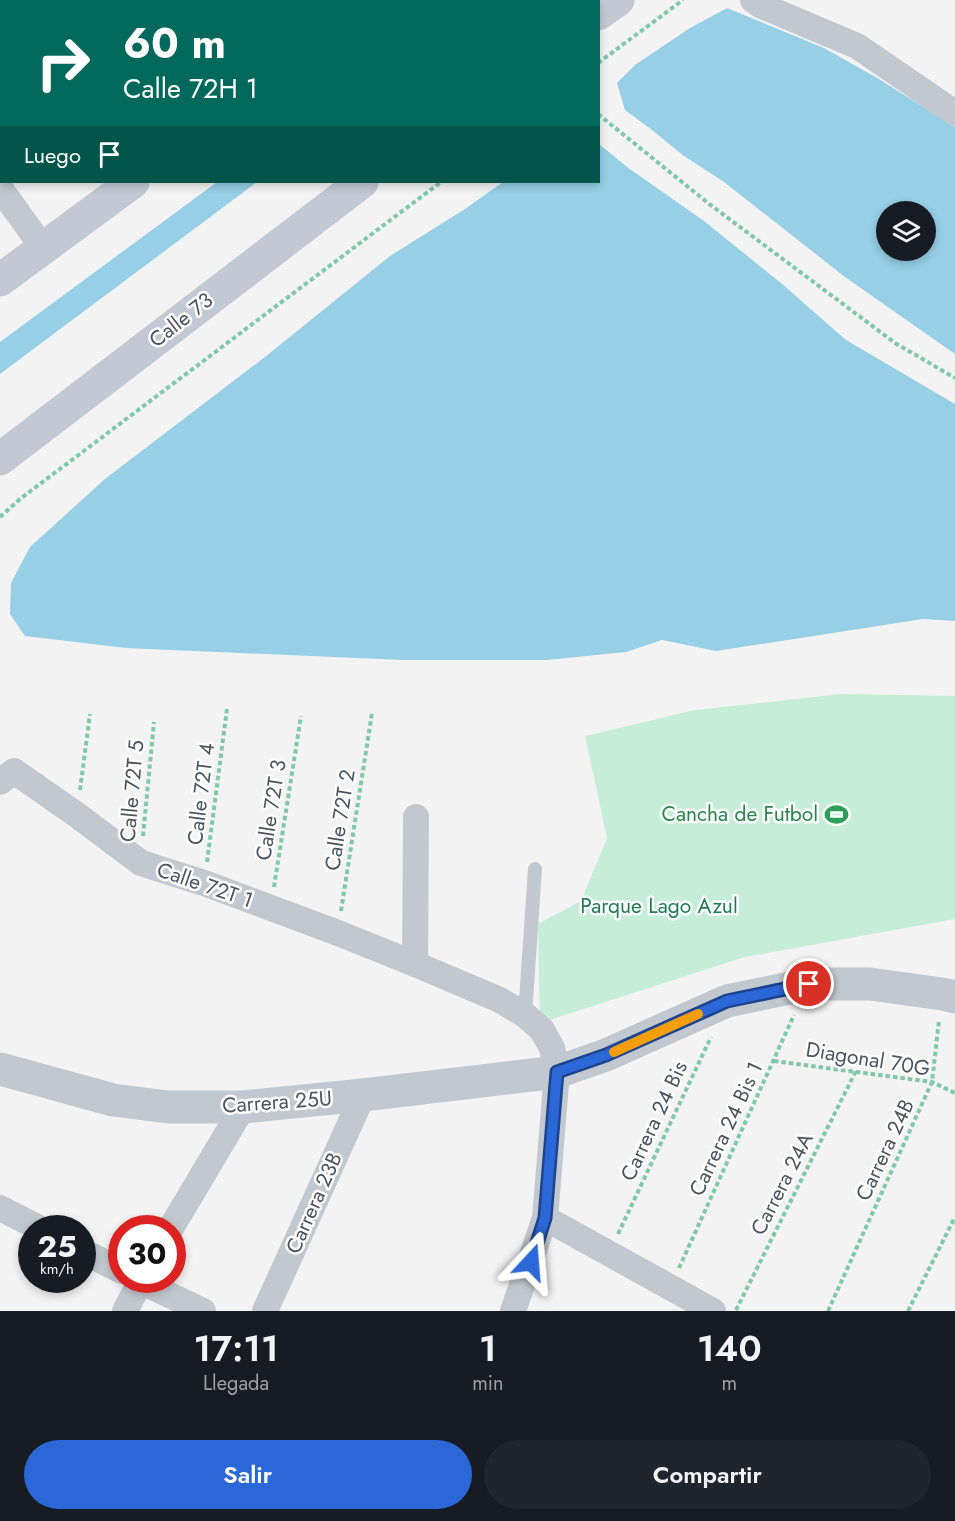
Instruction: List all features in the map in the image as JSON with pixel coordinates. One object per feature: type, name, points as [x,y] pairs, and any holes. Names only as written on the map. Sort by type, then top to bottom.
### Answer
[{"type":"main road","points":[[600,13],[618,0]]},
{"type":"main road","points":[[0,280],[132,183]]},
{"type":"main road","name":"Calle 73","points":[[0,459],[361,183]]},
{"type":"street","points":[[753,0],[857,46],[955,113]]},
{"type":"street","points":[[0,188],[43,248]]},
{"type":"street","name":"Calle 72T 1","points":[[7,777],[76,815],[141,863],[204,883],[415,964],[500,1000],[525,1015],[542,1030],[552,1048],[557,1072],[545,1218],[513,1311]]},
{"type":"street","points":[[415,964],[416,817]]},
{"type":"street","name":"Carrera 25U","points":[[0,1069],[113,1100],[168,1107],[243,1107],[557,1072],[606,1055],[727,1001],[809,984],[870,984],[949,996]]},
{"type":"street","name":"Carrera 23B","points":[[265,1311],[363,1095]]},
{"type":"street","points":[[179,1215],[243,1107]]},
{"type":"street","points":[[0,1208],[18,1217]]},
{"type":"street","points":[[545,1218],[713,1311]]},
{"type":"street","points":[[125,1311],[130,1293]]},
{"type":"street","points":[[166,1293],[203,1311]]},
{"type":"lane","points":[[525,1015],[535,868]]},
{"type":"path","points":[[600,62],[683,0]]},
{"type":"path","points":[[600,116],[708,203],[895,342],[955,378]]},
{"type":"path","points":[[0,517],[20,499],[440,183]]},
{"type":"path","name":"Calle 72T 4","points":[[204,883],[227,709]]},
{"type":"path","name":"Calle 72T 2","points":[[338,933],[372,713]]},
{"type":"path","points":[[76,815],[90,714]]},
{"type":"path","name":"Calle 72T 3","points":[[270,908],[301,716]]},
{"type":"path","name":"Calle 72T 5","points":[[141,863],[154,722]]},
{"type":"path","name":"Carrera 24 Bis 1","points":[[670,1287],[809,984]]},
{"type":"path","name":"Carrera 24B","points":[[828,1311],[932,1082],[949,996]]},
{"type":"path","name":"Carrera 24 Bis","points":[[608,1253],[727,1001]]},
{"type":"path","name":"Diagonal 70G","points":[[774,1060],[932,1082],[955,1093]]},
{"type":"path","name":"Carrera 24A","points":[[736,1311],[856,1071]]},
{"type":"path","points":[[908,1311],[955,1217]]},
{"type":"green space","name":"Parque Lago Azul","points":[[841,694],[955,696],[955,919],[745,957],[540,1023],[538,924],[581,901],[607,838],[585,736],[695,710]]},
{"type":"water","points":[[727,8],[824,48],[879,79],[955,127],[955,354],[845,277],[724,182],[684,156],[625,110],[617,83],[635,65],[690,28]]},
{"type":"water","points":[[600,145],[627,167],[704,221],[782,284],[846,340],[955,404],[955,621],[923,619],[716,651],[662,640],[626,652],[547,660],[403,660],[126,648],[25,636],[10,614],[11,583],[30,547],[105,479],[265,357],[390,256],[502,183],[600,183]]},
{"type":"water","points":[[216,183],[256,183],[0,374],[0,342]]},
{"type":"slow traffic","points":[[614,1052],[698,1014]]},
{"type":"place","name":"Cancha de Futbol","points":[[836,814]]},
{"type":"route","points":[[531,1262],[545,1218],[557,1072],[606,1055],[727,1001],[809,984]]}]
